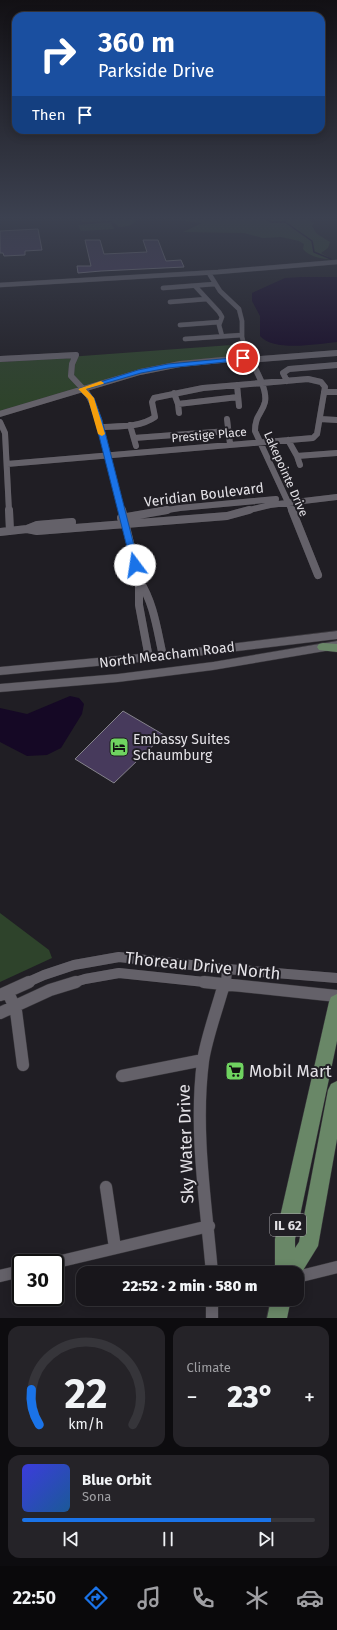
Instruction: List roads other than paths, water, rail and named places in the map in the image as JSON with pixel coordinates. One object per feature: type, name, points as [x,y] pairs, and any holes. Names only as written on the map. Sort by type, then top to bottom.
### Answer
[{"type":"main road","name":"North Meacham Road","points":[[0,671],[149,658],[337,635]]},
{"type":"main road","name":"North Meacham Road","points":[[0,688],[124,677],[213,666],[337,644]]},
{"type":"main road","points":[[323,647],[337,648]]},
{"type":"main road","name":"IL 62","points":[[285,1266],[285,1239],[337,1002]]},
{"type":"main road","name":"IL 62","points":[[295,1266],[308,1246],[337,1090]]},
{"type":"main road","points":[[277,1318],[280,1306]]},
{"type":"street","points":[[0,288],[92,281]]},
{"type":"street","points":[[0,285],[100,281]]},
{"type":"street","name":"Lakepointe Drive","points":[[213,281],[220,291],[239,309],[242,321],[242,335],[247,358],[262,383],[265,402],[255,421],[255,431],[288,500],[318,575]]},
{"type":"street","points":[[163,288],[215,284]]},
{"type":"street","points":[[195,286],[199,292],[220,311],[222,317],[220,322],[222,336]]},
{"type":"street","points":[[170,302],[207,299]]},
{"type":"street","points":[[180,325],[220,322]]},
{"type":"street","points":[[185,339],[242,335]]},
{"type":"street","points":[[0,414],[140,372],[168,366],[337,349]]},
{"type":"street","points":[[247,358],[337,353]]},
{"type":"street","points":[[0,359],[76,355],[70,367],[69,373],[71,378],[91,398],[100,427],[139,580],[139,605],[149,658]]},
{"type":"street","points":[[287,381],[283,374],[289,369],[337,365]]},
{"type":"street","points":[[100,427],[130,425],[151,421],[155,417],[152,402],[154,398],[174,393],[203,388],[317,380],[324,385],[320,419],[337,420]]},
{"type":"street","points":[[237,385],[239,406]]},
{"type":"street","points":[[324,392],[337,392]]},
{"type":"street","points":[[174,393],[178,404],[179,413]]},
{"type":"street","points":[[178,404],[238,398]]},
{"type":"street","points":[[227,419],[230,444]]},
{"type":"street","name":"Prestige Place","points":[[7,464],[313,438],[318,434],[320,419]]},
{"type":"street","points":[[0,422],[5,433],[10,531]]},
{"type":"street","points":[[130,425],[136,446]]},
{"type":"street","points":[[134,438],[228,431]]},
{"type":"street","points":[[288,440],[300,465]]},
{"type":"street","points":[[296,456],[337,453]]},
{"type":"street","name":"Veridian Boulevard","points":[[0,532],[27,530],[37,531],[124,521],[227,516],[288,500],[337,493]]},
{"type":"street","name":"Veridian Boulevard","points":[[124,521],[180,508],[337,498]]},
{"type":"street","points":[[139,580],[145,587],[151,603],[163,656]]},
{"type":"street","name":"Thoreau Drive North","points":[[4,994],[44,975],[74,965],[119,957],[227,969],[337,978]]},
{"type":"street","name":"Sky Water Drive","points":[[212,1266],[202,1164],[200,1106],[203,1060],[222,991],[226,985],[227,969]]},
{"type":"street","name":"Thoreau Drive North","points":[[0,1013],[50,990],[86,979],[119,973],[337,996]]},
{"type":"street","points":[[4,994],[16,1010],[23,1065]]},
{"type":"street","points":[[122,1076],[203,1060]]},
{"type":"street","points":[[106,1186],[115,1248]]},
{"type":"street","points":[[64,1260],[209,1226]]},
{"type":"street","points":[[304,1275],[337,1267]]},
{"type":"street","points":[[0,1276],[12,1273]]},
{"type":"street","points":[[212,1306],[212,1318]]},
{"type":"place","name":"Embassy Suites Schaumburg","points":[[119,747]]},
{"type":"place","name":"Mobil Mart","points":[[235,1071]]}]
